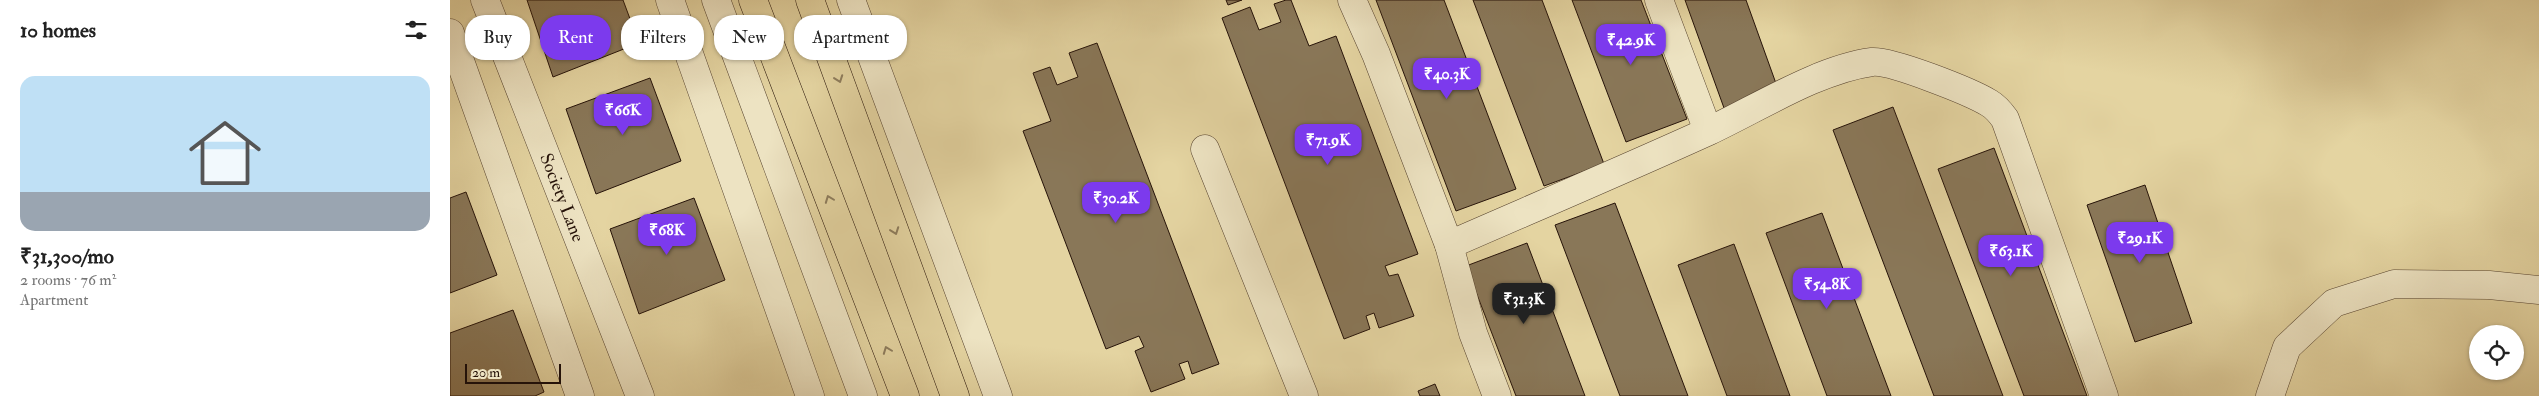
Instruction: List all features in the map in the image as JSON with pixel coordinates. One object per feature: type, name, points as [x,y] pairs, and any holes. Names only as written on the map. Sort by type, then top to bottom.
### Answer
[{"type":"main road","points":[[753,0],[904,396]]},
{"type":"main road","points":[[810,0],[955,396]]},
{"type":"street","name":"Society Lane","points":[[486,0],[640,396]]},
{"type":"street","points":[[670,0],[810,396]]},
{"type":"street","points":[[716,0],[863,396]]},
{"type":"street","points":[[851,0],[998,396]]},
{"type":"street","points":[[1352,0],[1376,54],[1449,245],[1473,333],[1496,396]]},
{"type":"street","points":[[1659,0],[1708,131]]},
{"type":"street","points":[[450,34],[580,396]]},
{"type":"street","points":[[1449,245],[1708,131],[1832,72],[1874,62],[1888,64],[1988,102],[1999,110],[2005,119],[2104,396]]},
{"type":"street","points":[[1205,150],[1304,396]]},
{"type":"street","points":[[2270,396],[2287,347],[2334,302],[2394,284],[2489,285],[2539,290]]},
{"type":"building","points":[[527,0],[623,0],[629,15],[621,15],[621,50],[611,54],[611,15],[540,15],[540,38]]},
{"type":"building","points":[[1226,0],[1242,0],[1228,5]]},
{"type":"building","points":[[1291,0],[1309,46],[1336,36],[1418,254],[1385,266],[1389,276],[1398,274],[1414,316],[1379,328],[1374,313],[1366,316],[1370,329],[1344,339],[1222,18],[1250,7],[1259,30],[1281,22],[1274,4]]},
{"type":"building","points":[[1376,0],[1444,0],[1516,189],[1456,211]]},
{"type":"building","points":[[1473,0],[1542,0],[1604,164],[1544,186]]},
{"type":"building","points":[[1572,0],[1641,0],[1687,119],[1626,142]]},
{"type":"building","points":[[1685,0],[1746,0],[1778,89],[1724,108]]},
{"type":"building","points":[[1097,43],[1219,364],[1192,374],[1188,361],[1179,364],[1185,379],[1151,392],[1135,351],[1144,347],[1139,336],[1106,349],[1023,131],[1051,121],[1033,73],[1050,67],[1057,85],[1078,77],[1069,53]]},
{"type":"building","points":[[547,60],[596,60],[553,77]]},
{"type":"building","points":[[650,78],[681,161],[596,194],[566,109]]},
{"type":"building","points":[[1893,107],[2003,396],[1934,396],[1833,130]]},
{"type":"building","points":[[1994,148],[2087,396],[2024,396],[1938,169]]},
{"type":"building","points":[[2145,185],[2192,323],[2135,342],[2087,205]]},
{"type":"building","points":[[466,192],[497,275],[450,293],[450,198]]},
{"type":"building","points":[[694,198],[725,280],[639,314],[610,229]]},
{"type":"building","points":[[1615,203],[1688,396],[1620,396],[1555,225]]},
{"type":"building","points":[[1822,213],[1891,396],[1827,396],[1766,233]]},
{"type":"building","points":[[1527,243],[1585,396],[1516,396],[1466,266]]},
{"type":"building","points":[[1734,244],[1790,396],[1727,396],[1678,265]]},
{"type":"building","points":[[513,310],[544,392],[535,396],[450,396],[450,333]]},
{"type":"building","points":[[1435,384],[1440,396],[1420,396],[1418,391]]}]
